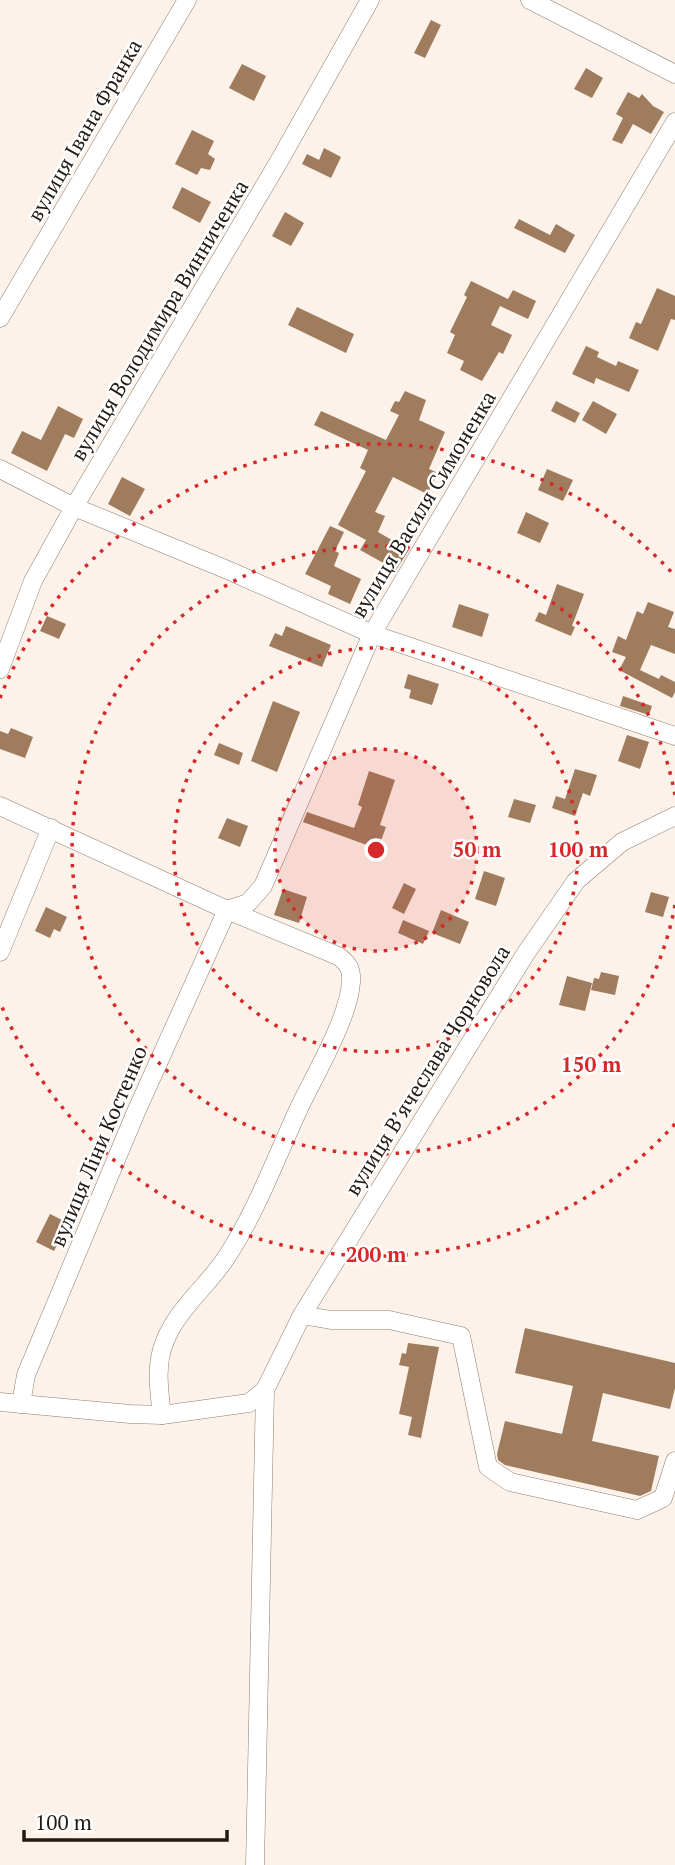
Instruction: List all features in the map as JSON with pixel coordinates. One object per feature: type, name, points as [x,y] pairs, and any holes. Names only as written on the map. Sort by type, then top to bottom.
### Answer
[{"type":"street","name":"вулиця Івана Франка","points":[[0,318],[187,0]]},
{"type":"street","name":"вулиця Володимира Винниченка","points":[[0,669],[33,581],[370,0]]},
{"type":"street","points":[[530,0],[675,74]]},
{"type":"street","name":"вулиця Василя Симоненка","points":[[227,910],[248,903],[263,886],[372,634],[675,122]]},
{"type":"street","points":[[0,469],[74,507],[230,571],[372,634],[675,736]]},
{"type":"street","points":[[0,806],[227,910],[338,956],[347,962],[351,972],[351,984],[339,1022],[246,1223],[217,1272],[179,1315],[164,1342],[159,1366],[162,1415]]},
{"type":"street","name":"вулиця Вʼячеслава Чорновола","points":[[265,1390],[302,1315],[526,953],[576,881],[622,842],[675,816]]},
{"type":"street","points":[[0,952],[51,828]]},
{"type":"street","name":"вулиця Ліни Костенко","points":[[21,1404],[23,1384],[31,1362],[136,1112],[227,910]]},
{"type":"street","points":[[302,1315],[331,1320],[389,1320],[461,1336],[488,1467],[510,1482],[638,1510],[663,1498],[675,1461]]},
{"type":"street","points":[[0,1402],[162,1415],[248,1403],[265,1390]]},
{"type":"street","points":[[255,1865],[265,1390]]},
{"type":"building","points":[[431,20],[441,25],[425,58],[414,53]]},
{"type":"building","points":[[242,64],[266,76],[254,101],[229,88]]},
{"type":"building","points":[[586,68],[603,78],[592,98],[574,89]]},
{"type":"building","points":[[628,92],[639,98],[642,94],[653,106],[664,112],[651,134],[633,124],[622,144],[612,140],[623,118],[616,114]]},
{"type":"building","points":[[192,130],[214,141],[208,154],[215,159],[210,170],[201,168],[197,175],[175,164]]},
{"type":"building","points":[[324,148],[341,157],[331,178],[302,164],[307,154],[319,160]]},
{"type":"building","points":[[182,187],[211,202],[200,223],[172,208]]},
{"type":"building","points":[[285,212],[304,223],[291,246],[272,236]]},
{"type":"building","points":[[519,219],[550,235],[556,224],[575,235],[565,253],[514,228]]},
{"type":"building","points":[[471,281],[508,299],[513,290],[536,301],[528,319],[500,306],[491,325],[512,335],[503,354],[499,352],[482,381],[460,370],[464,361],[447,353],[455,335],[450,332],[467,297],[464,295]]},
{"type":"building","points":[[657,288],[675,296],[675,320],[671,319],[658,351],[629,338],[636,322],[641,324]]},
{"type":"building","points":[[297,307],[354,334],[346,353],[288,325]]},
{"type":"building","points":[[586,346],[599,352],[597,357],[616,366],[618,361],[639,370],[629,392],[596,378],[594,384],[572,374]]},
{"type":"building","points":[[405,391],[426,400],[419,420],[445,432],[429,469],[438,473],[427,494],[393,477],[375,512],[385,516],[378,532],[409,550],[396,570],[360,550],[366,540],[338,525],[366,471],[360,468],[368,450],[314,425],[321,411],[386,440],[399,415],[390,411]]},
{"type":"building","points":[[556,401],[580,413],[575,423],[551,411]]},
{"type":"building","points":[[593,401],[617,414],[606,434],[582,420]]},
{"type":"building","points":[[58,406],[83,419],[74,438],[65,434],[47,471],[11,453],[22,431],[41,440]]},
{"type":"building","points":[[547,469],[573,480],[563,501],[538,490]]},
{"type":"building","points":[[122,477],[145,489],[130,516],[108,504]]},
{"type":"building","points":[[526,512],[549,523],[540,543],[517,533]]},
{"type":"building","points":[[330,526],[344,532],[335,551],[339,553],[334,566],[361,579],[350,604],[328,594],[331,586],[305,574]]},
{"type":"building","points":[[557,584],[584,594],[571,636],[535,621],[539,612],[546,615]]},
{"type":"building","points":[[648,602],[674,612],[668,627],[675,629],[675,654],[651,645],[640,670],[659,679],[661,675],[675,682],[672,698],[619,670],[626,657],[612,652],[618,636],[626,640],[637,611],[643,614]]},
{"type":"building","points":[[459,604],[489,614],[482,637],[452,627]]},
{"type":"building","points":[[47,616],[66,624],[59,639],[40,631]]},
{"type":"building","points":[[286,626],[331,645],[322,667],[269,646],[275,633],[282,636]]},
{"type":"building","points":[[408,674],[439,684],[432,705],[409,698],[411,690],[404,688]]},
{"type":"building","points":[[623,696],[652,706],[649,715],[620,706]]},
{"type":"building","points":[[273,701],[300,712],[277,772],[251,761]]},
{"type":"building","points":[[11,728],[33,737],[25,758],[0,749],[0,731],[8,734]]},
{"type":"building","points":[[627,735],[649,742],[640,769],[618,761]]},
{"type":"building","points":[[219,743],[243,753],[239,765],[214,755]]},
{"type":"building","points":[[575,769],[597,775],[590,796],[583,793],[575,816],[552,808],[556,796],[565,799]]},
{"type":"building","points":[[369,771],[395,780],[380,825],[386,827],[378,849],[303,822],[307,812],[354,828],[362,807],[358,805]]},
{"type":"building","points":[[514,799],[536,805],[530,823],[508,817]]},
{"type":"building","points":[[227,818],[248,826],[240,847],[218,838]]},
{"type":"building","points":[[484,871],[505,878],[496,906],[475,899]]},
{"type":"building","points":[[404,883],[416,889],[404,914],[392,908]]},
{"type":"building","points":[[283,889],[307,897],[299,923],[274,915]]},
{"type":"building","points":[[651,892],[669,897],[663,917],[645,912]]},
{"type":"building","points":[[46,907],[67,917],[60,932],[54,929],[50,938],[35,931]]},
{"type":"building","points":[[441,910],[469,922],[460,944],[432,933]]},
{"type":"building","points":[[403,920],[429,931],[423,944],[398,933]]},
{"type":"building","points":[[601,972],[619,976],[615,995],[591,990],[594,978],[599,979]]},
{"type":"building","points":[[567,976],[592,983],[585,1011],[559,1005]]},
{"type":"building","points":[[50,1214],[68,1223],[54,1251],[36,1242]]},
{"type":"building","points":[[525,1328],[675,1363],[675,1388],[670,1409],[603,1393],[592,1441],[659,1456],[651,1491],[640,1496],[505,1465],[498,1460],[505,1421],[562,1434],[573,1386],[515,1373]]},
{"type":"building","points":[[408,1343],[439,1347],[421,1438],[408,1435],[412,1417],[399,1414],[409,1367],[399,1365],[402,1353],[406,1354]]}]
